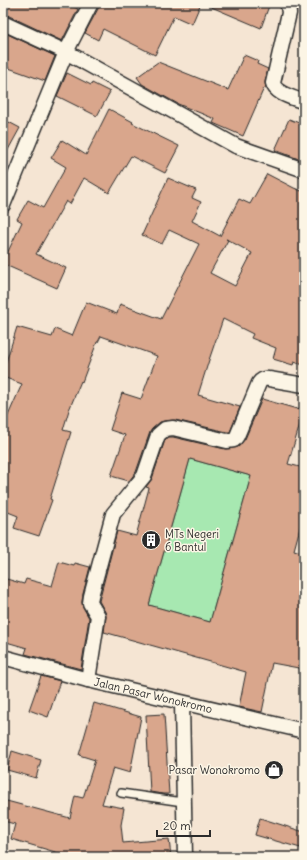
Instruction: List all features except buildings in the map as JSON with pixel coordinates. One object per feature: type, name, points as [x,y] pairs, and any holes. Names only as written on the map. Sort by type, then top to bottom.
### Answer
[{"type":"street","points":[[3,205],[66,52],[91,3]]},
{"type":"street","points":[[287,3],[289,13],[273,83],[275,89],[281,93],[304,102]]},
{"type":"street","points":[[3,23],[66,52],[236,146],[304,170]]},
{"type":"street","points":[[88,680],[98,616],[90,603],[91,596],[113,514],[144,476],[158,435],[165,429],[173,428],[222,440],[234,440],[261,380],[269,378],[304,385]]},
{"type":"street","name":"Jalan Pasar Wonokromo","points":[[3,657],[88,680],[304,731]]},
{"type":"street","points":[[182,703],[185,857]]},
{"type":"lane","points":[[121,793],[184,802]]},
{"type":"green space","points":[[190,459],[251,476],[210,622],[149,605]]},
{"type":"place","name":"MTs Negeri 6 Bantul","points":[[151,540]]},
{"type":"place","name":"Pasar Wonokromo","points":[[274,770]]}]
